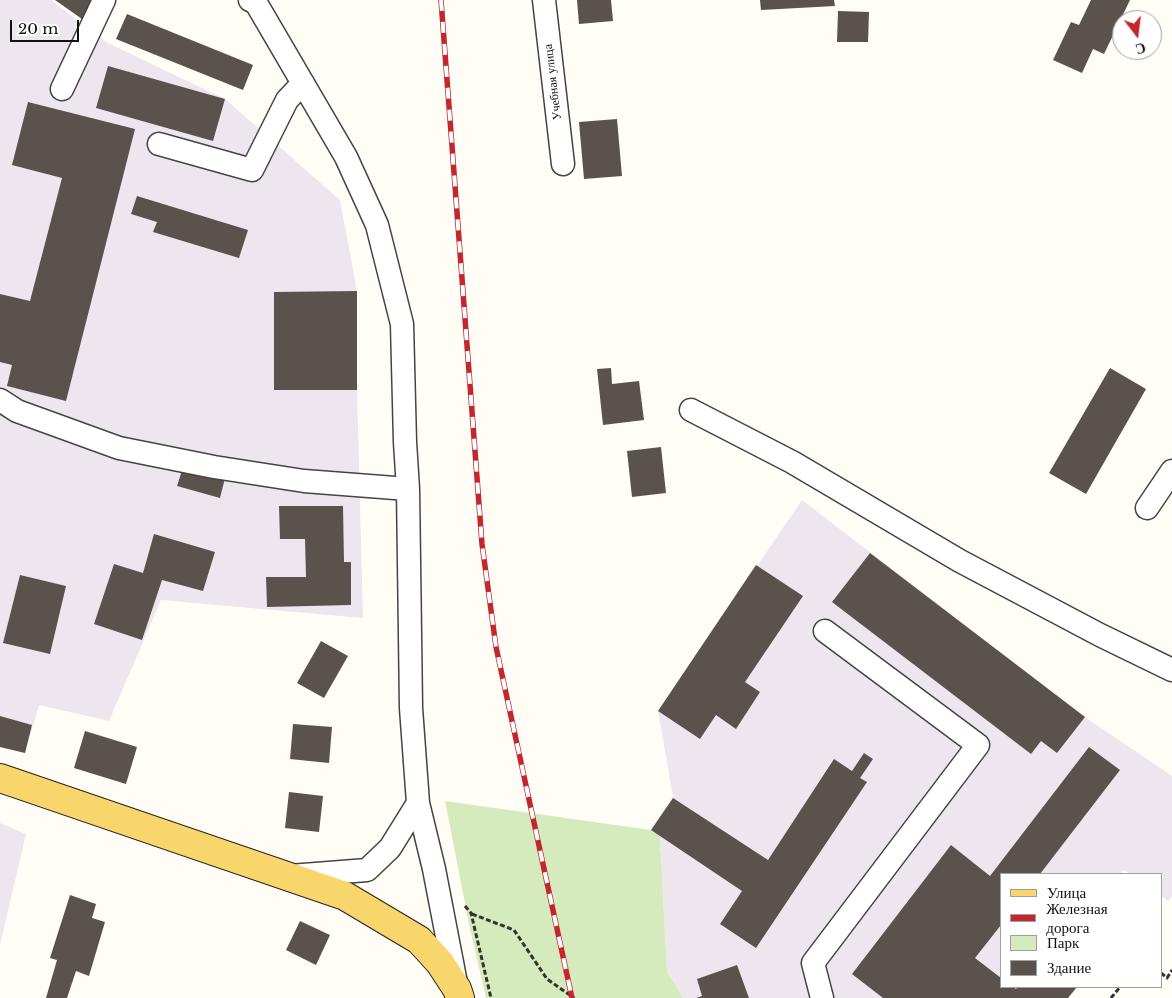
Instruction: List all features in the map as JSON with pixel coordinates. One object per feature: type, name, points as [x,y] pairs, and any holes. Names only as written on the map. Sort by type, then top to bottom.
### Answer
[{"type":"main road","points":[[0,778],[345,896],[419,940],[440,963],[459,994]]},
{"type":"street","points":[[62,89],[104,0]]},
{"type":"street","name":"Учебная улица","points":[[544,0],[563,164]]},
{"type":"street","points":[[254,1],[346,157],[377,225],[402,324],[408,489],[411,708],[418,803],[434,869],[459,994]]},
{"type":"street","points":[[158,144],[252,170],[287,100],[303,83]]},
{"type":"street","points":[[0,400],[17,411],[119,448],[214,467],[304,481],[408,489]]},
{"type":"street","points":[[691,410],[792,462],[960,561],[1172,670]]},
{"type":"street","points":[[1148,508],[1172,471]]},
{"type":"street","points":[[822,998],[813,963],[978,745],[825,631]]},
{"type":"street","points":[[287,876],[367,870],[390,848],[418,803]]},
{"type":"path","points":[[471,913],[514,930],[547,979],[574,998]]},
{"type":"path","points":[[1162,974],[1166,978],[1172,970]]},
{"type":"path","points":[[1111,998],[1119,988]]},
{"type":"shaded area","points":[[0,0],[51,0],[108,43],[225,99],[340,200],[357,291],[357,390],[363,618],[161,600],[109,721],[39,705],[25,753],[0,747]]},
{"type":"shaded area","points":[[802,500],[1085,717],[1172,776],[1172,896],[1168,901],[1162,897],[1162,873],[1128,873],[1124,870],[1121,873],[1000,873],[1000,988],[1076,988],[1068,998],[683,998],[667,971],[660,836],[651,830],[673,797],[658,711]]},
{"type":"shaded area","points":[[0,823],[26,834],[0,945]]},
{"type":"green space","points":[[445,801],[651,830],[660,836],[667,971],[683,998],[486,998],[470,929]]},
{"type":"building","points":[[55,0],[96,0],[82,19]]},
{"type":"building","points":[[577,0],[611,0],[613,21],[579,24]]},
{"type":"building","points":[[760,0],[834,0],[835,6],[761,10]]},
{"type":"building","points":[[1091,0],[1130,0],[1125,10],[1112,10],[1112,37],[1104,54],[1093,49],[1082,73],[1053,60],[1071,22],[1079,25]]},
{"type":"building","points":[[838,11],[869,12],[868,42],[837,42]]},
{"type":"building","points":[[127,14],[253,65],[243,90],[116,39]]},
{"type":"building","points":[[108,66],[225,99],[213,141],[96,108]]},
{"type":"building","points":[[28,102],[135,129],[66,401],[7,386],[12,365],[0,362],[0,294],[30,301],[62,178],[12,165]]},
{"type":"building","points":[[617,119],[622,176],[584,179],[579,122]]},
{"type":"building","points":[[137,196],[248,230],[239,258],[153,232],[157,222],[131,214]]},
{"type":"building","points":[[357,291],[357,390],[274,390],[274,292]]},
{"type":"building","points":[[611,368],[612,384],[639,381],[644,420],[603,425],[597,369]]},
{"type":"building","points":[[1110,368],[1146,389],[1086,494],[1049,473]]},
{"type":"building","points":[[661,447],[666,493],[632,497],[627,451]]},
{"type":"building","points":[[183,467],[225,478],[220,498],[177,486]]},
{"type":"building","points":[[279,506],[343,506],[344,562],[351,562],[351,605],[267,607],[266,577],[306,577],[305,539],[280,539]]},
{"type":"building","points":[[154,534],[215,552],[203,591],[162,580],[142,640],[94,624],[114,564],[143,573]]},
{"type":"building","points":[[870,553],[1085,717],[1057,753],[1041,741],[1031,754],[832,602]]},
{"type":"building","points":[[756,565],[803,596],[745,682],[760,692],[736,729],[716,715],[700,739],[658,711]]},
{"type":"building","points":[[20,575],[66,586],[50,654],[3,643]]},
{"type":"building","points":[[321,641],[348,656],[324,698],[297,683]]},
{"type":"building","points":[[0,716],[32,725],[25,753],[0,747]]},
{"type":"building","points":[[293,724],[332,727],[329,763],[290,759]]},
{"type":"building","points":[[85,731],[137,747],[126,784],[74,768]]},
{"type":"building","points":[[1089,747],[1120,770],[1041,873],[1000,873],[1000,926],[975,958],[1000,977],[1000,988],[1076,988],[1068,998],[883,998],[852,974],[951,845],[990,876]]},
{"type":"building","points":[[864,753],[873,759],[860,778],[867,782],[756,948],[720,924],[742,891],[651,830],[673,798],[768,860],[834,759],[852,771]]},
{"type":"building","points":[[289,792],[323,796],[319,832],[285,828]]},
{"type":"building","points":[[70,895],[96,904],[92,918],[105,922],[89,976],[76,971],[67,998],[46,998],[57,960],[50,958]]},
{"type":"building","points":[[300,921],[330,935],[316,965],[286,950]]},
{"type":"building","points":[[737,965],[749,998],[696,998],[702,996],[697,979]]},
{"type":"railway","points":[[441,0],[482,544],[496,647],[572,998]]}]
